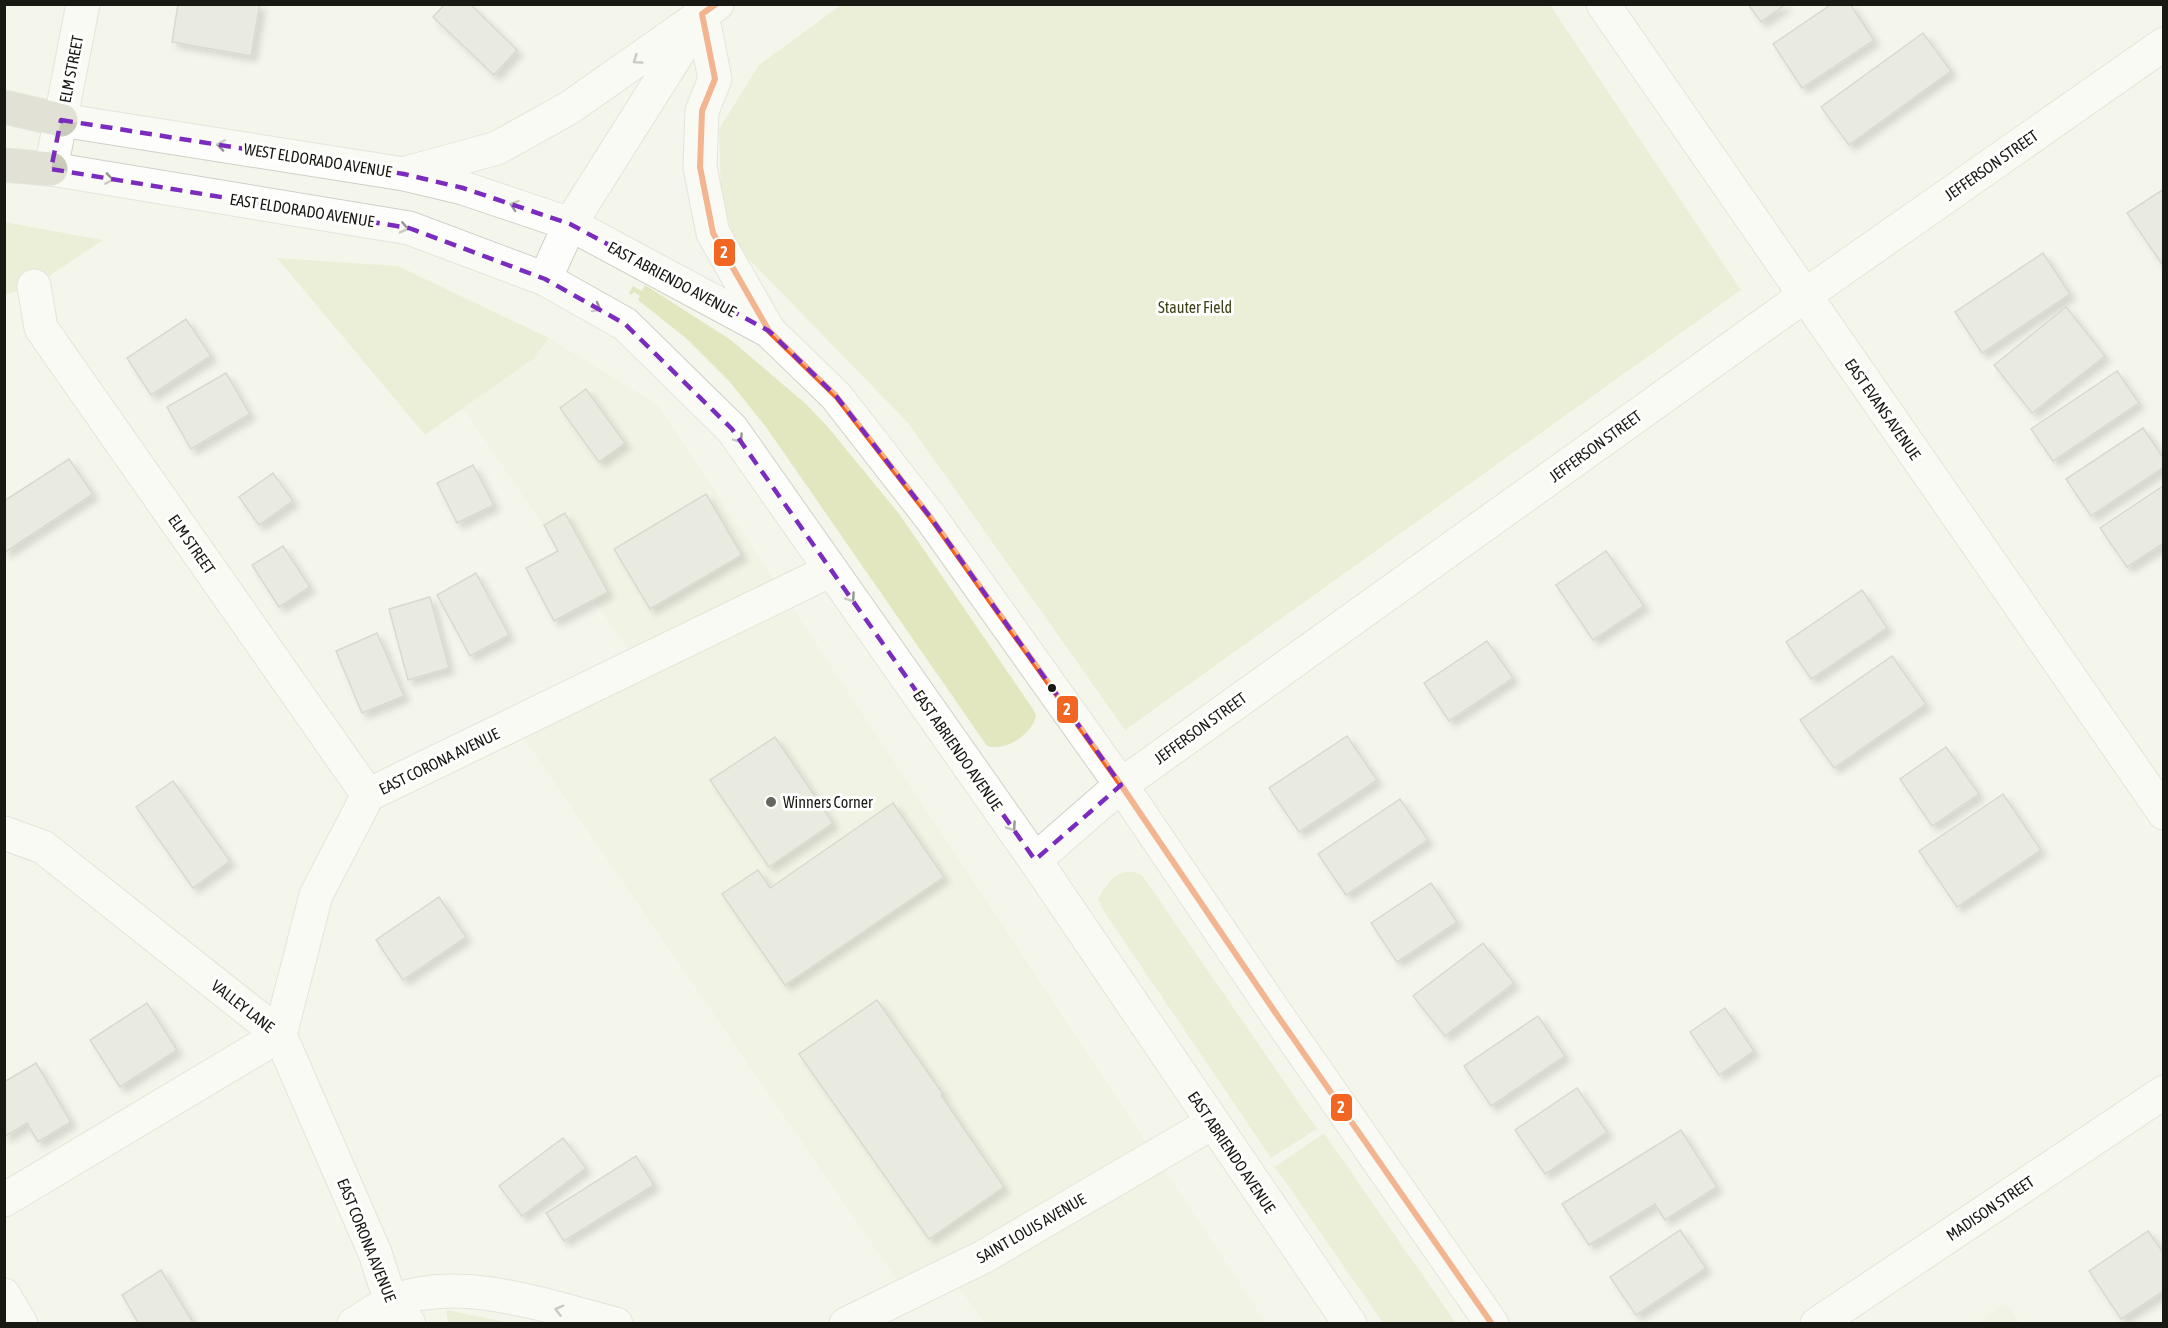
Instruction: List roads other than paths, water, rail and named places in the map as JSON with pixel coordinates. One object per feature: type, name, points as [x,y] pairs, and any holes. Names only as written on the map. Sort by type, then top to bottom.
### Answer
[{"type":"highway","points":[[4,107],[61,120]]},
{"type":"highway","points":[[4,165],[51,169]]},
{"type":"street","name":"ELM STREET","points":[[51,169],[83,4]]},
{"type":"street","name":"EAST EVANS AVENUE","points":[[1603,4],[2163,813]]},
{"type":"street","points":[[404,174],[497,148],[569,108],[707,8]]},
{"type":"street","points":[[545,279],[570,224],[707,8]]},
{"type":"street","points":[[707,8],[715,79],[702,111],[700,167],[713,233],[769,331]]},
{"type":"street","name":"JEFFERSON STREET","points":[[1035,860],[1121,785],[1804,296],[2163,44]]},
{"type":"street","name":"WEST ELDORADO AVENUE","points":[[61,120],[404,174],[463,188],[570,224]]},
{"type":"street","name":"EAST ELDORADO AVENUE","points":[[51,169],[409,228],[545,279]]},
{"type":"street","name":"EAST ABRIENDO AVENUE","points":[[570,224],[769,331],[836,396],[931,518],[1121,785],[1275,1012],[1492,1323]]},
{"type":"street","name":"EAST ABRIENDO AVENUE","points":[[545,279],[625,324],[732,429],[1035,860],[1350,1323]]},
{"type":"street","name":"ELM STREET","points":[[34,286],[41,328],[368,795]]},
{"type":"street","name":"EAST CORONA AVENUE","points":[[400,1313],[280,1035],[316,895],[368,795],[831,570]]},
{"type":"street","name":"VALLEY LANE","points":[[4,833],[43,847],[280,1035],[4,1200]]},
{"type":"street","name":"MADISON STREET","points":[[1817,1323],[2163,1092]]},
{"type":"street","name":"SAINT LOUIS AVENUE","points":[[846,1323],[983,1257],[1212,1123]]},
{"type":"street","points":[[354,1323],[400,1313],[421,1293],[465,1290],[493,1294],[616,1323]]},
{"type":"street","points":[[4,1295],[21,1323]]},
{"type":"place","name":"Winners Corner","points":[[771,802]]},
{"type":"park label","name":"Stauter Field","points":[[1195,307]]}]
